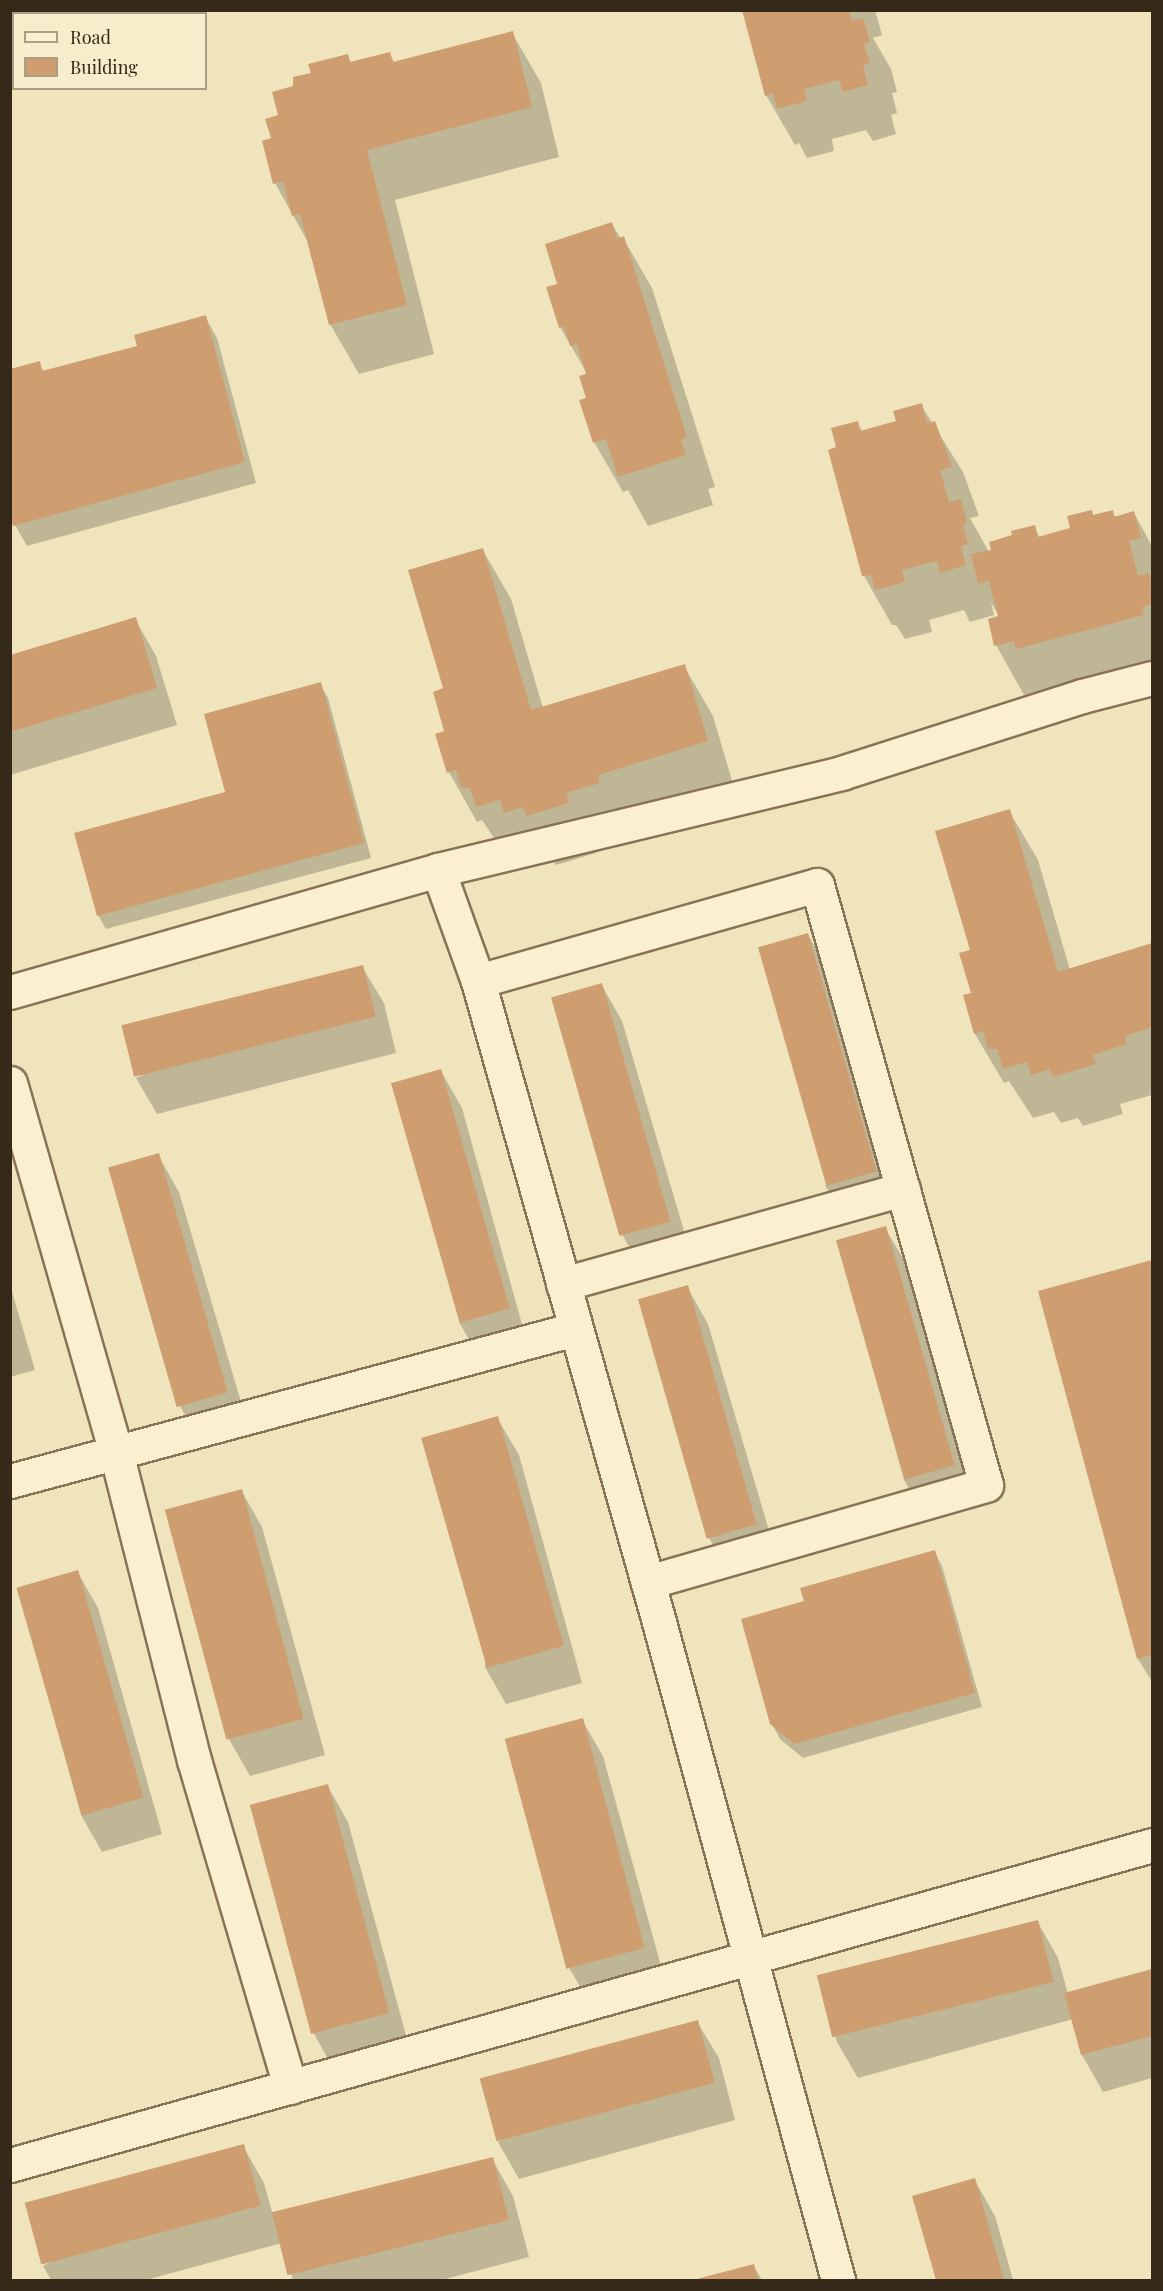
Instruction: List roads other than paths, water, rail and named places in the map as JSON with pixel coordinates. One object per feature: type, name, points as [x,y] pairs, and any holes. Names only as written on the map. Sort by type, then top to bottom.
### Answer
[{"type":"street","points":[[10,992],[438,870],[841,773],[1082,696],[1152,678]]},
{"type":"street","points":[[438,870],[478,981],[648,1582],[838,2280]]},
{"type":"street","points":[[478,981],[817,885],[903,1189],[986,1485],[648,1582]]},
{"type":"street","points":[[10,1083],[116,1452],[194,1760],[290,2087]]},
{"type":"street","points":[[563,1284],[903,1189]]},
{"type":"street","points":[[10,1481],[575,1329]]},
{"type":"street","points":[[10,2164],[1152,1845]]}]
